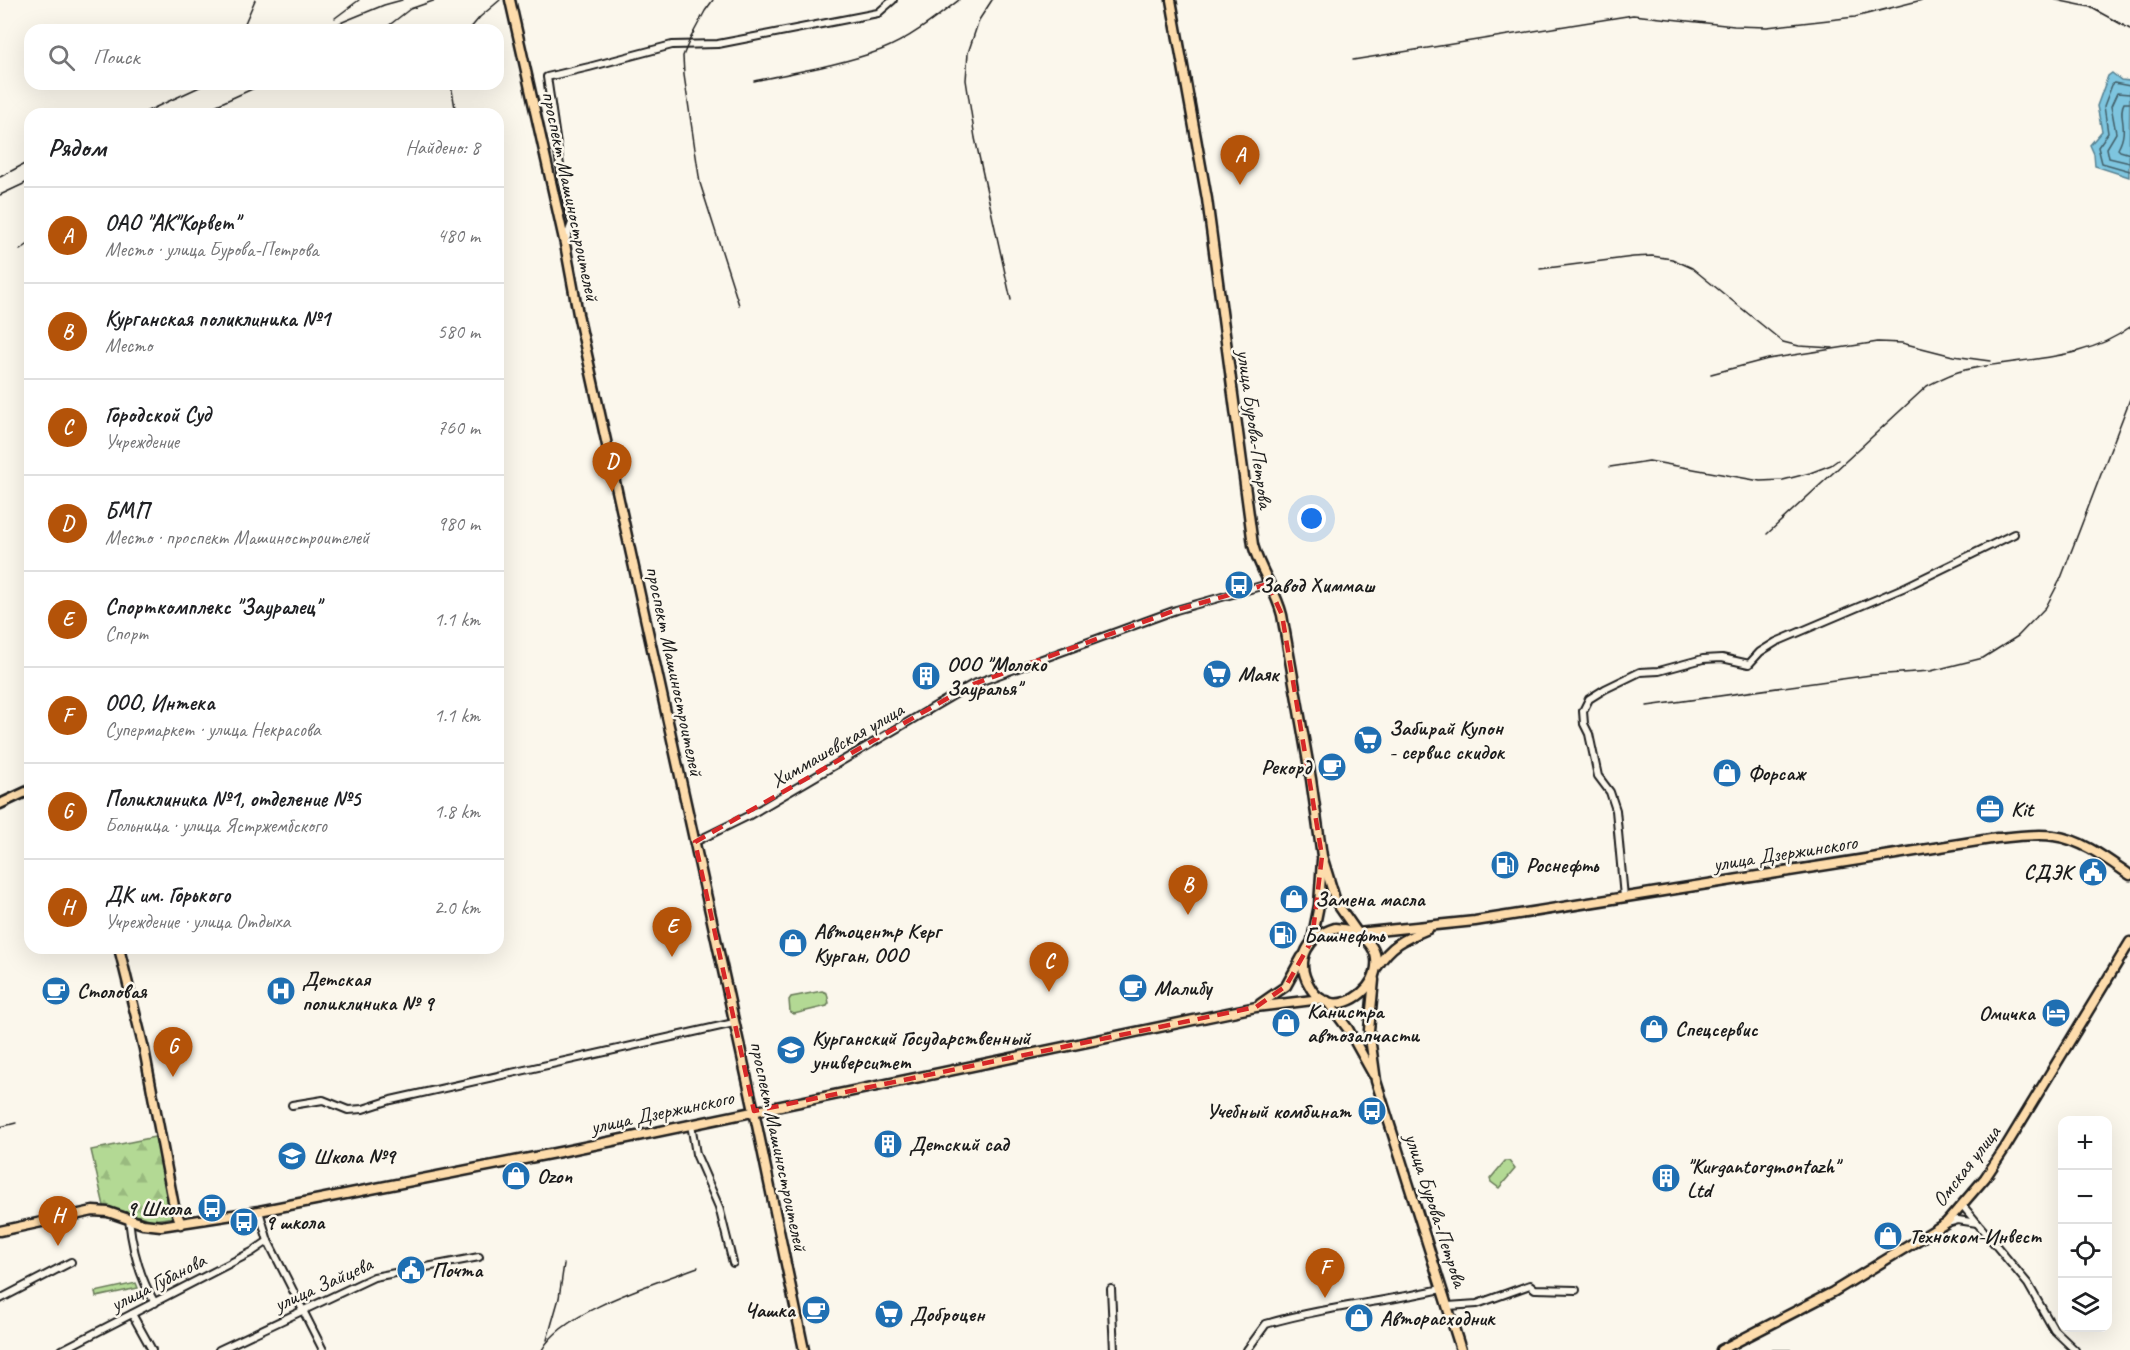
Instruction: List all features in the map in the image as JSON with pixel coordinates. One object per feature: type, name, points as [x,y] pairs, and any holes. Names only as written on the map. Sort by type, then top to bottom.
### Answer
[{"type":"main road","name":"проспект Машиностроителей","points":[[510,0],[754,1111],[804,1350]]},
{"type":"main road","name":"улица Бурова-Петрова","points":[[1172,0],[1207,199],[1250,527],[1259,565],[1278,600],[1282,615],[1322,856],[1336,903],[1357,932]]},
{"type":"main road","points":[[0,804],[24,793]]},
{"type":"main road","name":"улица Дзержинского","points":[[1357,932],[1475,921],[1997,837],[2053,835],[2069,839],[2093,849],[2130,875]]},
{"type":"main road","name":"улица Бурова-Петрова","points":[[1312,940],[1319,904],[1322,856]]},
{"type":"main road","name":"улица Дзержинского","points":[[1377,967],[1385,955],[1401,940],[1437,926]]},
{"type":"main road","points":[[1335,928],[1346,928],[1357,932],[1370,943],[1375,955],[1377,967],[1374,980],[1353,1000],[1340,1002],[1324,1000],[1311,988],[1304,977],[1302,964],[1305,951],[1312,940],[1323,932],[1335,928]]},
{"type":"main road","name":"Омская улица","points":[[1721,1350],[1832,1293],[1946,1223],[1985,1178],[2010,1140],[2130,942]]},
{"type":"main road","name":"улица Дзержинского","points":[[1256,1007],[1286,986],[1305,951]]},
{"type":"main road","points":[[120,954],[144,1049],[174,1206],[181,1224]]},
{"type":"main road","name":"улица Бурова-Петрова","points":[[1374,980],[1370,1030],[1376,1081]]},
{"type":"main road","name":"улица Бурова-Петрова","points":[[1324,1000],[1348,1029],[1376,1081],[1448,1306],[1459,1348]]},
{"type":"main road","name":"улица Дзержинского","points":[[0,1230],[93,1211],[108,1212],[152,1225],[181,1224],[259,1211],[1256,1007],[1324,1000]]},
{"type":"street","points":[[565,244],[572,222],[562,179],[547,77],[590,68],[672,45],[718,44],[878,13],[893,0]]},
{"type":"street","points":[[1624,897],[1616,810],[1610,792],[1598,776],[1589,734],[1584,724],[1583,711],[1590,699],[1640,672],[1659,671],[1703,659],[1722,658],[1749,664],[1776,642],[1904,588],[2014,534]]},
{"type":"street","name":"Химмашевская улица","points":[[695,842],[750,815],[971,685],[1176,610],[1268,584]]},
{"type":"street","points":[[292,1105],[323,1100],[348,1110],[363,1109],[391,1100],[734,1023]]},
{"type":"street","points":[[691,1124],[696,1154],[719,1207],[733,1263]]},
{"type":"street","points":[[1963,1206],[2028,1284],[2054,1330],[2075,1350]]},
{"type":"street","points":[[259,1211],[268,1241],[323,1350]]},
{"type":"street","points":[[129,1219],[132,1240],[146,1288],[155,1303]]},
{"type":"street","points":[[1946,1223],[1958,1220],[1977,1223]]},
{"type":"street","name":"улица Губанова","points":[[62,1350],[252,1252],[268,1241]]},
{"type":"street","name":"улица Зайцева","points":[[219,1350],[374,1277],[479,1257]]},
{"type":"street","points":[[0,1299],[71,1263]]},
{"type":"street","points":[[1448,1306],[1477,1304],[1530,1285],[1535,1289],[1576,1290]]},
{"type":"street","points":[[1111,1289],[1114,1350]]},
{"type":"street","points":[[1247,1350],[1266,1323],[1442,1289]]},
{"type":"street","points":[[132,1314],[152,1350]]},
{"type":"highlighted area","points":[[1268,584],[1282,615],[1322,856],[1312,940],[1286,986],[1256,1007],[754,1111],[695,842],[971,685],[1176,610]]},
{"type":"green space","points":[[822,991],[827,993],[829,1003],[827,1006],[794,1014],[790,1012],[791,997]]},
{"type":"green space","points":[[160,1136],[174,1217],[153,1220],[104,1206],[91,1150]]},
{"type":"green space","points":[[1505,1161],[1509,1161],[1515,1169],[1499,1188],[1490,1179]]},
{"type":"green space","points":[[136,1283],[138,1288],[96,1297],[95,1292]]},
{"type":"water","points":[[2112,73],[2121,80],[2130,81],[2129,177],[2095,166],[2094,154],[2090,145],[2102,131],[2097,106],[2108,76]]},
{"type":"railway","points":[[245,24],[255,0]]},
{"type":"railway","points":[[335,18],[359,0]]},
{"type":"railway","points":[[338,24],[402,0]]},
{"type":"railway","points":[[391,24],[410,9],[436,0]]},
{"type":"railway","points":[[474,24],[500,0]]},
{"type":"railway","points":[[713,0],[705,11],[683,56],[684,75],[700,183],[739,305]]},
{"type":"railway","points":[[754,81],[834,64],[881,50],[911,35],[959,0]]},
{"type":"railway","points":[[992,0],[979,20],[968,53],[966,80],[975,138],[1011,300]]},
{"type":"railway","points":[[1353,60],[1633,15],[1734,26],[1767,27],[1855,17],[1922,0]]},
{"type":"railway","points":[[2056,0],[2090,7],[2130,29]]},
{"type":"railway","points":[[154,108],[193,90]]},
{"type":"railway","points":[[210,108],[250,90]]},
{"type":"railway","points":[[452,90],[455,108]]},
{"type":"railway","points":[[0,177],[24,164]]},
{"type":"railway","points":[[0,195],[24,184]]},
{"type":"railway","points":[[20,250],[24,247]]},
{"type":"railway","points":[[1540,269],[1633,257],[1652,256],[1672,259],[1692,268],[1783,342],[1799,346],[1833,348]]},
{"type":"railway","points":[[1767,534],[1927,386],[1961,371],[2070,353],[2092,347],[2112,339],[2130,327]]},
{"type":"railway","points":[[1711,374],[1768,359],[1878,342],[1902,343],[1953,356],[1990,361]]},
{"type":"railway","points":[[1647,706],[1871,675],[1931,671],[1983,658],[2018,636],[2046,607],[2061,578],[2130,399]]},
{"type":"railway","points":[[1610,467],[1649,461],[1760,481],[1783,480],[1810,473],[1838,460]]},
{"type":"railway","points":[[0,1127],[16,1123]]},
{"type":"railway","points":[[547,1340],[559,1298],[564,1264]]},
{"type":"railway","points":[[542,1350],[553,1336],[569,1323],[590,1311],[636,1290],[698,1267]]},
{"type":"railway","points":[[1755,1350],[1793,1350]]},
{"type":"place","name":"ОАО \"АК\"Корвет\"","points":[[1240,185]]},
{"type":"place","name":"БМП","points":[[612,492]]},
{"type":"place","name":"Завод Химмаш","points":[[1239,585]]},
{"type":"place","name":"Маяк","points":[[1217,674]]},
{"type":"place","name":"ООО \"Молоко Зауралья\"","points":[[926,676]]},
{"type":"place","name":"Забирай Купон - сервис скидок","points":[[1368,740]]},
{"type":"place","name":"Рекорд","points":[[1332,767]]},
{"type":"place","name":"Форсаж","points":[[1727,773]]},
{"type":"place","name":"Kit","points":[[1990,809]]},
{"type":"place","name":"Роснефть","points":[[1505,865]]},
{"type":"place","name":"СДЭК","points":[[2093,872]]},
{"type":"place","name":"Замена масла","points":[[1294,899]]},
{"type":"place","name":"Курганская поликлиника №1","points":[[1188,915]]},
{"type":"place","name":"Башнефть","points":[[1283,935]]},
{"type":"place","name":"Автоцентр Керг Курган, ООО","points":[[793,943]]},
{"type":"place","name":"Спорткомплекс \"Зауралец\"","points":[[672,957]]},
{"type":"place","name":"Малибу","points":[[1133,988]]},
{"type":"place","name":"Столовая","points":[[56,991]]},
{"type":"place","name":"Детская поликлиника № 9","points":[[281,991]]},
{"type":"place","name":"Городской Суд","points":[[1049,992]]},
{"type":"place","name":"Омичка","points":[[2056,1013]]},
{"type":"place","name":"Канистра автозапчасти","points":[[1286,1023]]},
{"type":"place","name":"Спецсервис","points":[[1654,1029]]},
{"type":"place","name":"Курганский Государственный университет","points":[[791,1050]]},
{"type":"place","name":"Поликлиника №1, отделение №5","points":[[173,1077]]},
{"type":"place","name":"Учебный комбинат","points":[[1372,1111]]},
{"type":"place","name":"Детский сад","points":[[888,1144]]},
{"type":"place","name":"Школа №9","points":[[292,1156]]},
{"type":"place","name":"Ozon","points":[[516,1176]]},
{"type":"place","name":"\"Kurgantorgmontazh\" Ltd","points":[[1666,1178]]},
{"type":"place","name":"9 Школа","points":[[212,1208]]},
{"type":"place","name":"9 школа","points":[[244,1222]]},
{"type":"place","name":"Техноком-Инвест","points":[[1888,1236]]},
{"type":"place","name":"ДК им. Горького","points":[[58,1246]]},
{"type":"place","name":"Почта","points":[[411,1270]]},
{"type":"place","name":"ООО, Интека","points":[[1325,1298]]},
{"type":"place","name":"Чашка","points":[[816,1310]]},
{"type":"place","name":"Доброцен","points":[[889,1314]]},
{"type":"place","name":"Авторасходник","points":[[1359,1318]]}]
